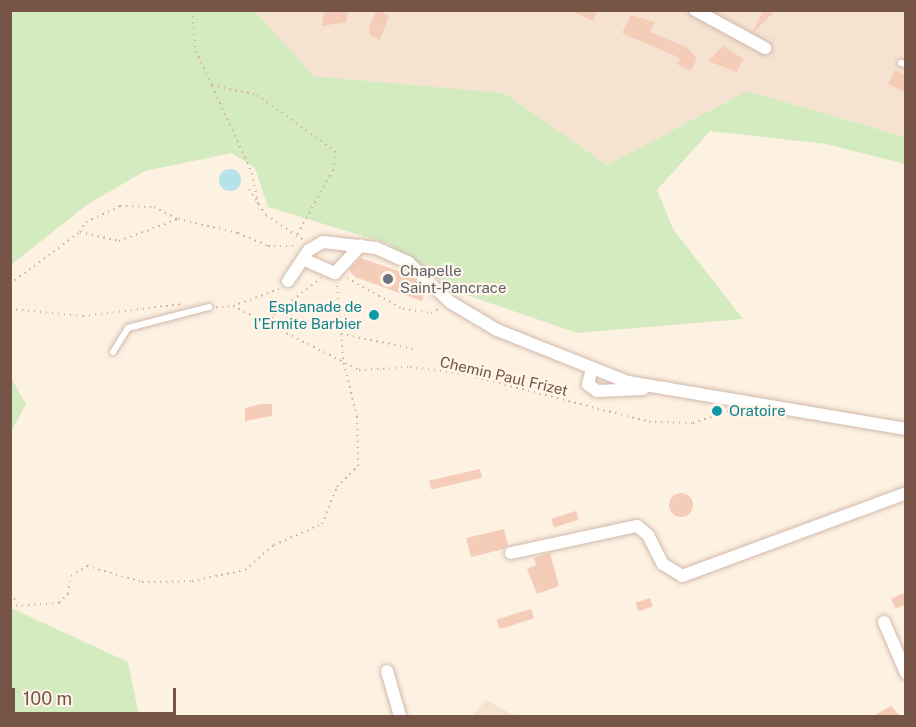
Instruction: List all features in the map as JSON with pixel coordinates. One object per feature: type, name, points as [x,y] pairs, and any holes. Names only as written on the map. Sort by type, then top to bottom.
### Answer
[{"type":"street","points":[[695,10],[765,48]]},
{"type":"street","points":[[303,259],[333,272],[361,245]]},
{"type":"street","points":[[288,281],[312,246],[361,245],[408,262],[450,302],[511,337],[592,369],[652,388],[906,429]]},
{"type":"street","points":[[592,369],[588,384],[597,391],[652,388]]},
{"type":"street","points":[[511,553],[636,526],[648,535],[663,564],[682,576],[906,493]]},
{"type":"street","points":[[884,622],[906,673]]},
{"type":"street","points":[[387,671],[400,717]]},
{"type":"lane","points":[[113,352],[128,328],[209,307]]},
{"type":"path","points":[[192,10],[196,51],[252,173],[259,208]]},
{"type":"path","points":[[212,86],[257,95],[335,151],[333,170],[297,235]]},
{"type":"path","points":[[249,189],[259,208],[312,246]]},
{"type":"path","points":[[10,284],[80,232],[87,222],[120,206],[154,207],[178,219],[238,232],[268,246],[312,246]]},
{"type":"path","points":[[80,232],[118,241],[178,219]]},
{"type":"path","points":[[333,272],[403,309],[431,313],[450,302]]},
{"type":"path","points":[[271,325],[273,315],[333,272]]},
{"type":"path","points":[[10,606],[59,603],[68,594],[71,576],[87,566],[142,582],[192,581],[245,570],[274,545],[326,519],[337,487],[358,466],[357,417],[345,365],[333,272]]},
{"type":"path","points":[[209,307],[233,306],[288,281]]},
{"type":"path","points":[[10,309],[83,316],[190,304]]},
{"type":"path","name":"Chemin Paul Frizet","points":[[233,306],[345,365],[464,374],[649,422],[693,423],[745,403]]},
{"type":"path","points":[[341,334],[414,349]]},
{"type":"path","points":[[10,594],[19,604]]},
{"type":"shaded area","points":[[255,11],[905,11],[905,137],[747,91],[607,165],[504,93],[314,76]]},
{"type":"shaded area","points":[[486,700],[515,716],[472,716]]},
{"type":"green space","points":[[11,11],[255,11],[314,76],[504,93],[607,165],[747,91],[905,137],[905,164],[826,144],[710,131],[657,190],[673,229],[743,319],[577,333],[455,291],[389,244],[268,207],[255,168],[232,153],[145,171],[88,204],[11,265]]},
{"type":"green space","points":[[11,378],[26,404],[11,432]]},
{"type":"green space","points":[[11,608],[128,662],[139,716],[11,716]]},
{"type":"water","points":[[230,169],[238,172],[241,180],[238,188],[230,191],[222,188],[219,180],[222,172]]},
{"type":"building","points":[[324,10],[348,10],[346,22],[322,26]]},
{"type":"building","points":[[377,10],[389,16],[380,40],[370,35],[369,27]]},
{"type":"building","points":[[570,10],[598,10],[593,21]]},
{"type":"building","points":[[763,10],[776,10],[753,32]]},
{"type":"building","points":[[631,15],[655,22],[650,32],[686,47],[697,58],[691,71],[677,64],[680,58],[622,33]]},
{"type":"building","points":[[723,46],[743,59],[737,72],[708,61]]},
{"type":"building","points":[[895,70],[906,75],[906,93],[888,84]]},
{"type":"building","name":"Chapelle Saint-Pancrace","points":[[360,258],[410,275],[425,290],[422,301],[355,277],[349,270]]},
{"type":"building","points":[[272,404],[272,416],[245,421],[245,408]]},
{"type":"building","points":[[480,469],[482,478],[431,489],[429,481]]},
{"type":"building","points":[[681,493],[690,496],[693,505],[690,514],[681,517],[672,514],[669,505],[672,496]]},
{"type":"building","points":[[576,511],[579,520],[554,528],[551,519]]},
{"type":"building","points":[[504,529],[508,545],[504,549],[471,557],[466,538]]},
{"type":"building","points":[[550,553],[559,586],[537,594],[527,569],[536,565],[534,558]]},
{"type":"building","points":[[906,592],[906,604],[896,609],[891,599]]},
{"type":"building","points":[[650,598],[653,607],[639,611],[636,603]]},
{"type":"building","points":[[531,609],[534,619],[499,629],[497,620]]},
{"type":"building","points":[[891,706],[901,717],[871,717]]},
{"type":"place","name":"Chapelle Saint-Pancrace","points":[[388,279]]},
{"type":"place","name":"Esplanade de l'Ermite Barbier","points":[[374,315]]},
{"type":"place","name":"Oratoire","points":[[717,411]]}]
